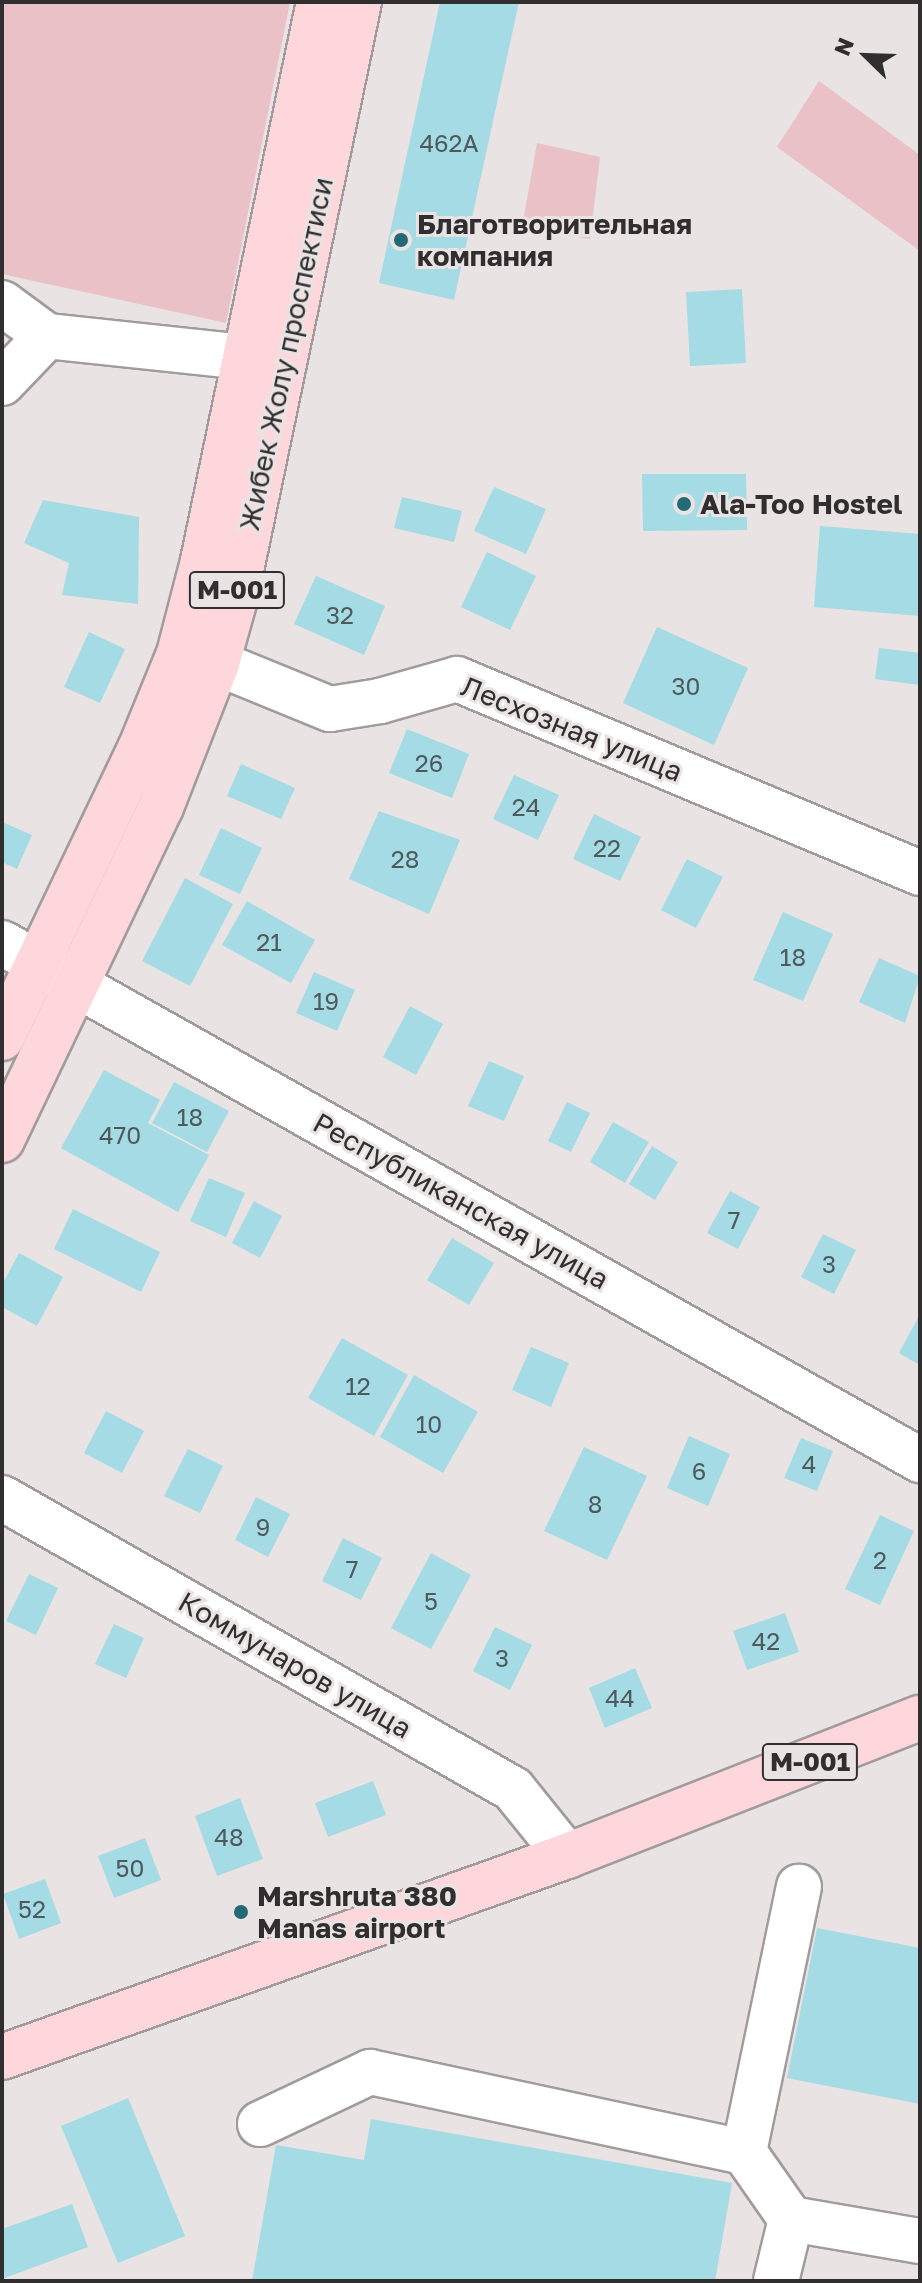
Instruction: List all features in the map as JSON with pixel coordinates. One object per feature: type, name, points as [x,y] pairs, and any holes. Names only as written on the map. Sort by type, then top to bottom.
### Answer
[{"type":"main road","name":"Жибек Жолу проспектиси","points":[[2,1140],[161,807],[217,663],[235,599],[264,359],[319,2]]},
{"type":"main road","name":"Жибек Жолу проспектиси","points":[[2,1038],[20,953],[140,749],[179,654],[203,561],[264,359],[359,2]]},
{"type":"main road","name":"М-001","points":[[2,2057],[567,1856],[920,1718]]},
{"type":"street","points":[[2,303],[47,336],[264,359]]},
{"type":"street","points":[[2,383],[47,336]]},
{"type":"street","name":"Лесхозная улица","points":[[217,663],[330,709],[457,679],[920,873]]},
{"type":"street","name":"Республиканская улица","points":[[20,953],[920,1460]]},
{"type":"street","name":"Коммунаров улица","points":[[2,1498],[513,1789],[567,1856]]},
{"type":"street","points":[[744,2152],[799,1887]]},
{"type":"street","points":[[260,2124],[370,2072],[744,2152],[791,2219],[920,2241]]},
{"type":"street","points":[[776,2281],[791,2219]]},
{"type":"shaded area","points":[[2,2],[290,2],[226,323],[2,274]]},
{"type":"shaded area","points":[[819,81],[920,155],[920,251],[777,147]]},
{"type":"shaded area","points":[[537,143],[600,157],[590,239],[522,227]]},
{"type":"building","points":[[440,2],[519,2],[454,300],[379,283]]},
{"type":"building","points":[[742,289],[746,363],[690,366],[686,292]]},
{"type":"building","points":[[642,474],[746,474],[747,530],[643,531]]},
{"type":"building","points":[[494,487],[546,509],[526,554],[474,531]]},
{"type":"building","points":[[402,497],[462,511],[454,542],[394,528]]},
{"type":"building","points":[[43,500],[139,517],[138,604],[62,595],[69,563],[24,543]]},
{"type":"building","points":[[820,526],[920,534],[920,616],[814,607]]},
{"type":"building","points":[[487,552],[536,576],[510,630],[461,607]]},
{"type":"building","points":[[316,576],[385,606],[364,655],[294,624]]},
{"type":"building","points":[[657,627],[748,668],[714,745],[623,703]]},
{"type":"building","points":[[89,632],[125,649],[100,703],[64,687]]},
{"type":"building","points":[[879,648],[920,653],[920,685],[875,679]]},
{"type":"building","points":[[407,729],[469,754],[452,798],[389,773]]},
{"type":"building","points":[[241,764],[295,788],[281,819],[227,796]]},
{"type":"building","points":[[514,775],[559,795],[538,840],[493,819]]},
{"type":"building","points":[[379,811],[460,840],[429,914],[349,879]]},
{"type":"building","points":[[594,814],[641,837],[620,881],[573,859]]},
{"type":"building","points":[[2,822],[32,835],[17,869],[2,862]]},
{"type":"building","points":[[221,828],[262,848],[240,894],[199,875]]},
{"type":"building","points":[[687,859],[723,877],[696,928],[661,910]]},
{"type":"building","points":[[185,878],[233,904],[190,986],[142,961]]},
{"type":"building","points":[[247,901],[315,940],[291,983],[222,945]]},
{"type":"building","points":[[783,912],[833,934],[803,1001],[753,980]]},
{"type":"building","points":[[879,958],[920,976],[905,1023],[859,1002]]},
{"type":"building","points":[[314,972],[355,990],[337,1031],[296,1013]]},
{"type":"building","points":[[410,1006],[443,1024],[416,1075],[383,1057]]},
{"type":"building","points":[[489,1061],[524,1076],[504,1121],[468,1106]]},
{"type":"building","points":[[104,1070],[160,1100],[148,1123],[209,1155],[178,1212],[61,1148]]},
{"type":"building","points":[[174,1082],[229,1111],[207,1152],[152,1123]]},
{"type":"building","points":[[567,1102],[590,1113],[571,1152],[548,1141]]},
{"type":"building","points":[[613,1122],[649,1142],[625,1183],[590,1162]]},
{"type":"building","points":[[652,1146],[678,1162],[655,1200],[629,1184]]},
{"type":"building","points":[[209,1178],[245,1193],[226,1237],[190,1221]]},
{"type":"building","points":[[730,1191],[760,1207],[738,1249],[707,1233]]},
{"type":"building","points":[[254,1201],[282,1216],[260,1258],[232,1243]]},
{"type":"building","points":[[73,1209],[160,1252],[141,1292],[54,1249]]},
{"type":"building","points":[[823,1234],[856,1250],[834,1294],[801,1277]]},
{"type":"building","points":[[452,1238],[494,1263],[469,1305],[427,1280]]},
{"type":"building","points":[[19,1253],[63,1277],[37,1326],[2,1307],[2,1285]]},
{"type":"building","points":[[920,1314],[920,1365],[899,1353]]},
{"type":"building","points":[[342,1338],[408,1375],[374,1436],[308,1398]]},
{"type":"building","points":[[531,1347],[569,1363],[551,1407],[512,1390]]},
{"type":"building","points":[[414,1375],[478,1412],[443,1473],[380,1437]]},
{"type":"building","points":[[106,1411],[144,1431],[122,1473],[84,1453]]},
{"type":"building","points":[[689,1436],[730,1454],[708,1506],[667,1488]]},
{"type":"building","points":[[801,1438],[833,1451],[817,1491],[784,1478]]},
{"type":"building","points":[[584,1447],[647,1476],[607,1560],[544,1531]]},
{"type":"building","points":[[188,1449],[223,1466],[200,1513],[164,1496]]},
{"type":"building","points":[[256,1497],[290,1514],[268,1557],[235,1540]]},
{"type":"building","points":[[880,1515],[914,1531],[880,1605],[845,1589]]},
{"type":"building","points":[[343,1538],[382,1558],[361,1600],[322,1581]]},
{"type":"building","points":[[431,1553],[471,1575],[431,1649],[391,1628]]},
{"type":"building","points":[[29,1574],[58,1588],[36,1635],[6,1621]]},
{"type":"building","points":[[785,1613],[799,1652],[747,1670],[733,1631]]},
{"type":"building","points":[[114,1624],[144,1638],[126,1678],[95,1664]]},
{"type":"building","points":[[495,1627],[532,1645],[510,1690],[473,1671]]},
{"type":"building","points":[[635,1668],[652,1708],[605,1728],[589,1688]]},
{"type":"building","points":[[373,1781],[386,1815],[328,1837],[315,1803]]},
{"type":"building","points":[[240,1798],[263,1859],[217,1876],[195,1816]]},
{"type":"building","points":[[145,1838],[161,1880],[114,1898],[98,1856]]},
{"type":"building","points":[[45,1879],[61,1923],[19,1939],[3,1894]]},
{"type":"building","points":[[817,1928],[920,1948],[920,2104],[787,2078]]},
{"type":"building","points":[[128,2098],[185,2236],[118,2263],[61,2126]]},
{"type":"building","points":[[371,2119],[732,2183],[715,2281],[252,2281],[276,2145],[364,2160]]},
{"type":"building","points":[[72,2204],[88,2247],[2,2279],[2,2229]]},
{"type":"place","name":"Благотворительная компания","points":[[401,240]]},
{"type":"place","name":"Ala-Too Hostel","points":[[684,504]]},
{"type":"place","name":"Marshruta 380 Manas airport","points":[[241,1912]]}]
